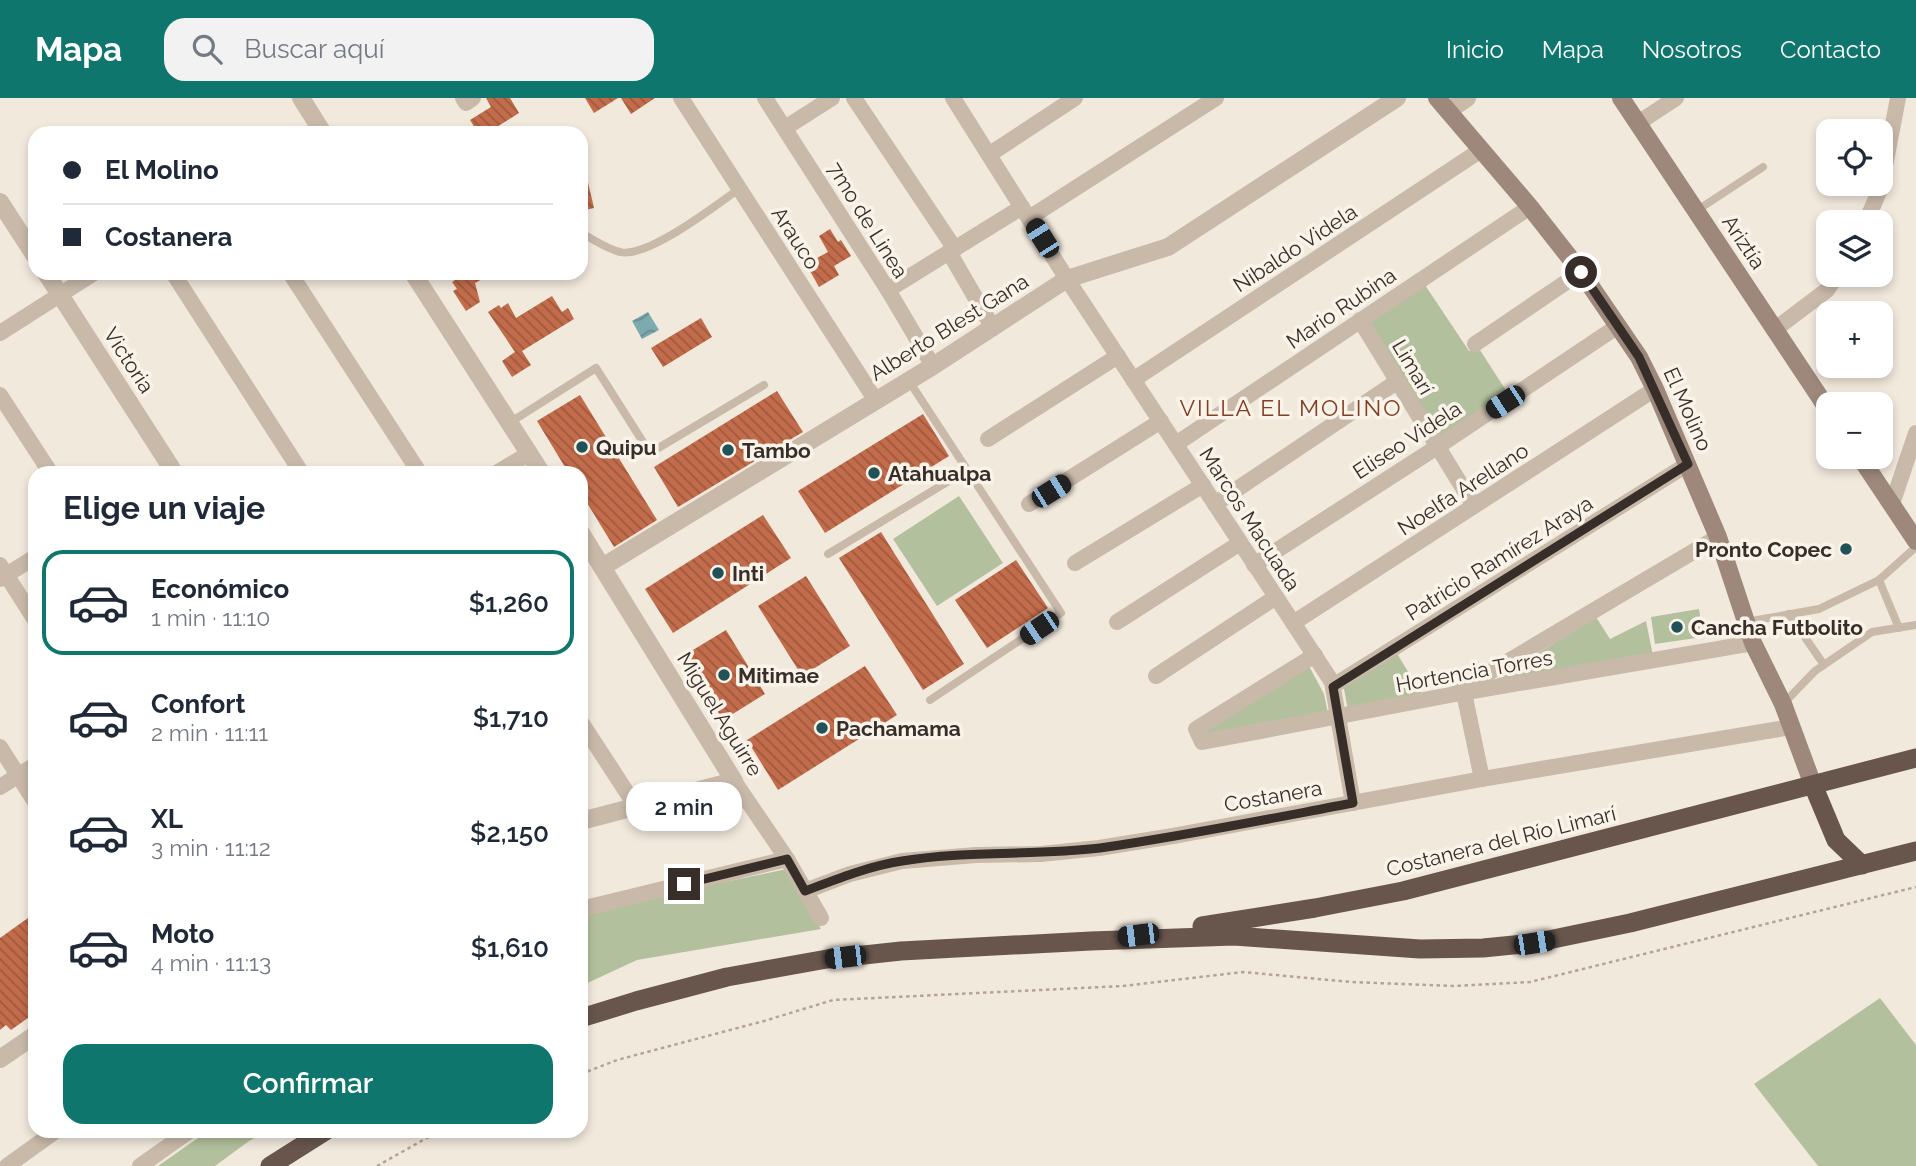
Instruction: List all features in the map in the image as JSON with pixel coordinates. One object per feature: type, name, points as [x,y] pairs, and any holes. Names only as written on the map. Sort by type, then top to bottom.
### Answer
[{"type":"highway","name":"Costanera del Río Limarí","points":[[1091,941],[1253,919],[1381,895],[1916,758]]},
{"type":"highway","points":[[1813,785],[1836,840],[1862,865]]},
{"type":"highway","name":"Costanera del Río Limarí","points":[[588,1016],[636,1000],[727,977],[827,959],[901,951],[1234,936],[1410,949],[1503,946],[1594,932],[1916,851]]},
{"type":"highway","points":[[270,1166],[314,1138]]},
{"type":"main road","name":"Ariztía","points":[[1621,98],[1816,392]]},
{"type":"main road","name":"El Molino","points":[[1443,104],[1581,272],[1639,357],[1688,464],[1717,537],[1753,643],[1783,704],[1813,785]]},
{"type":"main road","points":[[1868,469],[1913,531]]},
{"type":"street","points":[[301,98],[315,126]]},
{"type":"street","points":[[463,98],[466,103],[473,98]]},
{"type":"street","name":"Arauco","points":[[681,98],[876,401]]},
{"type":"street","name":"7mo de Linea","points":[[765,98],[888,290],[933,366]]},
{"type":"street","points":[[785,128],[832,98]]},
{"type":"street","points":[[854,98],[952,251],[993,328]]},
{"type":"street","name":"Marcos Macuada","points":[[953,98],[1067,279],[1315,655],[1333,687],[1353,803]]},
{"type":"street","points":[[990,154],[1075,98]]},
{"type":"street","points":[[888,290],[952,251],[1025,213],[1216,98]]},
{"type":"street","name":"Alberto Blest Gana","points":[[604,566],[909,381],[1067,279],[1168,247],[1397,98]]},
{"type":"street","points":[[1443,104],[1467,98]]},
{"type":"street","points":[[1638,124],[1676,98]]},
{"type":"street","points":[[1871,210],[1881,187],[1898,98]]},
{"type":"street","name":"Nibaldo Videla","points":[[1133,380],[1480,150]]},
{"type":"street","points":[[1,207],[28,246]]},
{"type":"street","name":"Mario Rubina","points":[[1176,444],[1530,207]]},
{"type":"street","points":[[1475,344],[1581,272]]},
{"type":"street","name":"Victoria","points":[[50,280],[168,466]]},
{"type":"street","points":[[0,333],[82,280]]},
{"type":"street","points":[[178,280],[297,466]]},
{"type":"street","points":[[295,280],[415,466]]},
{"type":"street","points":[[417,280],[537,466]]},
{"type":"street","points":[[1774,330],[1829,287]]},
{"type":"street","name":"Limarí","points":[[1360,320],[1474,506]]},
{"type":"street","name":"Eliseo Videla","points":[[1254,565],[1618,326]]},
{"type":"street","points":[[988,439],[1118,356]]},
{"type":"street","points":[[1215,504],[1398,381]]},
{"type":"street","name":"Noelfa Arellano","points":[[1293,623],[1655,389]]},
{"type":"street","points":[[0,395],[46,466]]},
{"type":"street","points":[[1029,505],[1161,421]]},
{"type":"street","points":[[1892,504],[1916,433]]},
{"type":"street","points":[[508,466],[528,454]]},
{"type":"street","name":"Patricio Ramírez Araya","points":[[1333,687],[1688,464]]},
{"type":"street","points":[[1075,563],[1203,485]]},
{"type":"street","points":[[1482,779],[1457,694],[1717,537]]},
{"type":"street","name":"Miguel Aguirre","points":[[588,543],[734,781],[787,859],[821,918]]},
{"type":"street","points":[[1117,622],[1241,543]]},
{"type":"street","points":[[28,560],[2,573],[28,610]]},
{"type":"street","points":[[1156,676],[1276,597]]},
{"type":"street","name":"Hortencia Torres","points":[[1315,655],[1196,730],[1202,742],[1457,694],[1753,643]]},
{"type":"street","name":"Costanera","points":[[805,891],[850,874],[902,861],[976,855],[1041,854],[1099,848],[1791,727]]},
{"type":"street","points":[[588,733],[635,805]]},
{"type":"street","points":[[0,747],[28,791]]},
{"type":"street","points":[[0,788],[28,770]]},
{"type":"street","points":[[588,819],[734,781]]},
{"type":"street","points":[[588,907],[787,859]]},
{"type":"street","points":[[0,1059],[28,1040]]},
{"type":"street","points":[[7,1166],[46,1138]]},
{"type":"street","points":[[140,1166],[180,1138]]},
{"type":"lane","points":[[1696,211],[1762,167]]},
{"type":"lane","points":[[588,236],[621,253],[652,247],[739,189]]},
{"type":"lane","points":[[509,423],[596,368],[650,453],[764,385]]},
{"type":"lane","points":[[909,381],[1061,613],[930,700]]},
{"type":"lane","points":[[828,554],[967,470]]},
{"type":"lane","points":[[1746,622],[1819,609],[1879,580],[1916,547]]},
{"type":"lane","points":[[1879,580],[1899,628]]},
{"type":"lane","points":[[1788,614],[1824,665]]},
{"type":"lane","points":[[1783,704],[1815,671],[1872,632],[1916,625]]},
{"type":"path","points":[[588,1071],[617,1060],[833,1000],[1123,986],[1242,972],[1351,982],[1454,986],[1530,982],[1916,887]]},
{"type":"path","points":[[377,1166],[427,1138]]},
{"type":"green space","points":[[1425,285],[1469,351],[1478,347],[1509,395],[1439,438],[1367,324]]},
{"type":"green space","points":[[959,496],[1003,563],[937,606],[893,539]]},
{"type":"green space","name":"Cancha Futbolito","points":[[1699,609],[1703,637],[1655,644],[1651,617]]},
{"type":"green space","points":[[1596,617],[1610,639],[1646,621],[1653,656],[1487,685]]},
{"type":"green space","points":[[1396,652],[1423,696],[1348,710],[1343,684]]},
{"type":"green space","points":[[1309,666],[1324,694],[1328,714],[1209,737],[1204,729]]},
{"type":"green space","points":[[787,869],[821,929],[637,960],[588,983],[588,914],[658,896]]},
{"type":"green space","points":[[1880,998],[1916,1045],[1916,1166],[1818,1166],[1754,1084]]},
{"type":"green space","points":[[198,1138],[255,1138],[215,1166],[158,1166]]},
{"type":"water","points":[[648,312],[659,330],[642,339],[632,321]]},
{"type":"building","points":[[486,98],[510,98],[519,113],[498,126],[474,126],[470,120],[491,107]]},
{"type":"building","points":[[585,98],[618,98],[594,113]]},
{"type":"building","points":[[621,98],[655,98],[631,114]]},
{"type":"building","points":[[588,182],[594,208],[588,209]]},
{"type":"building","points":[[830,229],[851,256],[834,266],[839,275],[819,287],[806,264],[828,252],[819,236]]},
{"type":"building","points":[[480,280],[475,283],[480,302],[466,311],[453,291],[457,289],[452,282]]},
{"type":"building","points":[[552,296],[562,312],[568,308],[574,319],[522,351],[531,365],[512,377],[502,361],[515,352],[488,312],[508,303],[516,318]]},
{"type":"building","points":[[701,318],[712,337],[663,367],[651,348]]},
{"type":"building","name":"Tambo","points":[[777,391],[803,432],[678,507],[654,467]]},
{"type":"building","name":"Quipu","points":[[580,395],[657,520],[614,547],[588,504],[588,466],[564,466],[537,421]]},
{"type":"building","name":"Atahualpa","points":[[923,414],[949,456],[825,533],[798,491]]},
{"type":"building","name":"Inti","points":[[763,515],[791,558],[673,633],[645,589]]},
{"type":"building","points":[[881,532],[964,664],[923,690],[839,558]]},
{"type":"building","points":[[1016,560],[1048,608],[987,648],[955,600]]},
{"type":"building","points":[[806,576],[850,646],[802,676],[758,606]]},
{"type":"building","name":"Mitimae","points":[[726,630],[765,694],[723,720],[683,656]]},
{"type":"building","name":"Pachamama","points":[[865,666],[897,715],[778,790],[747,740]]},
{"type":"building","points":[[28,918],[28,1018],[11,1030],[6,1025],[0,1030],[0,938]]},
{"type":"place","name":"Quipu","points":[[582,447]]},
{"type":"place","name":"Tambo","points":[[728,450]]},
{"type":"place","name":"Atahualpa","points":[[874,473]]},
{"type":"place","name":"Pronto Copec","points":[[1846,549]]},
{"type":"place","name":"Inti","points":[[718,573]]},
{"type":"place","name":"Cancha Futbolito","points":[[1677,627]]},
{"type":"place","name":"Mitimae","points":[[724,675]]},
{"type":"place","name":"Pachamama","points":[[822,728]]},
{"type":"district","name":"VILLA EL MOLINO","points":[[1291,407]]},
{"type":"route","points":[[684,884],[787,859],[805,891],[850,874],[902,861],[976,855],[1041,854],[1099,848],[1353,803],[1333,687],[1688,464],[1639,357],[1581,272]]}]
